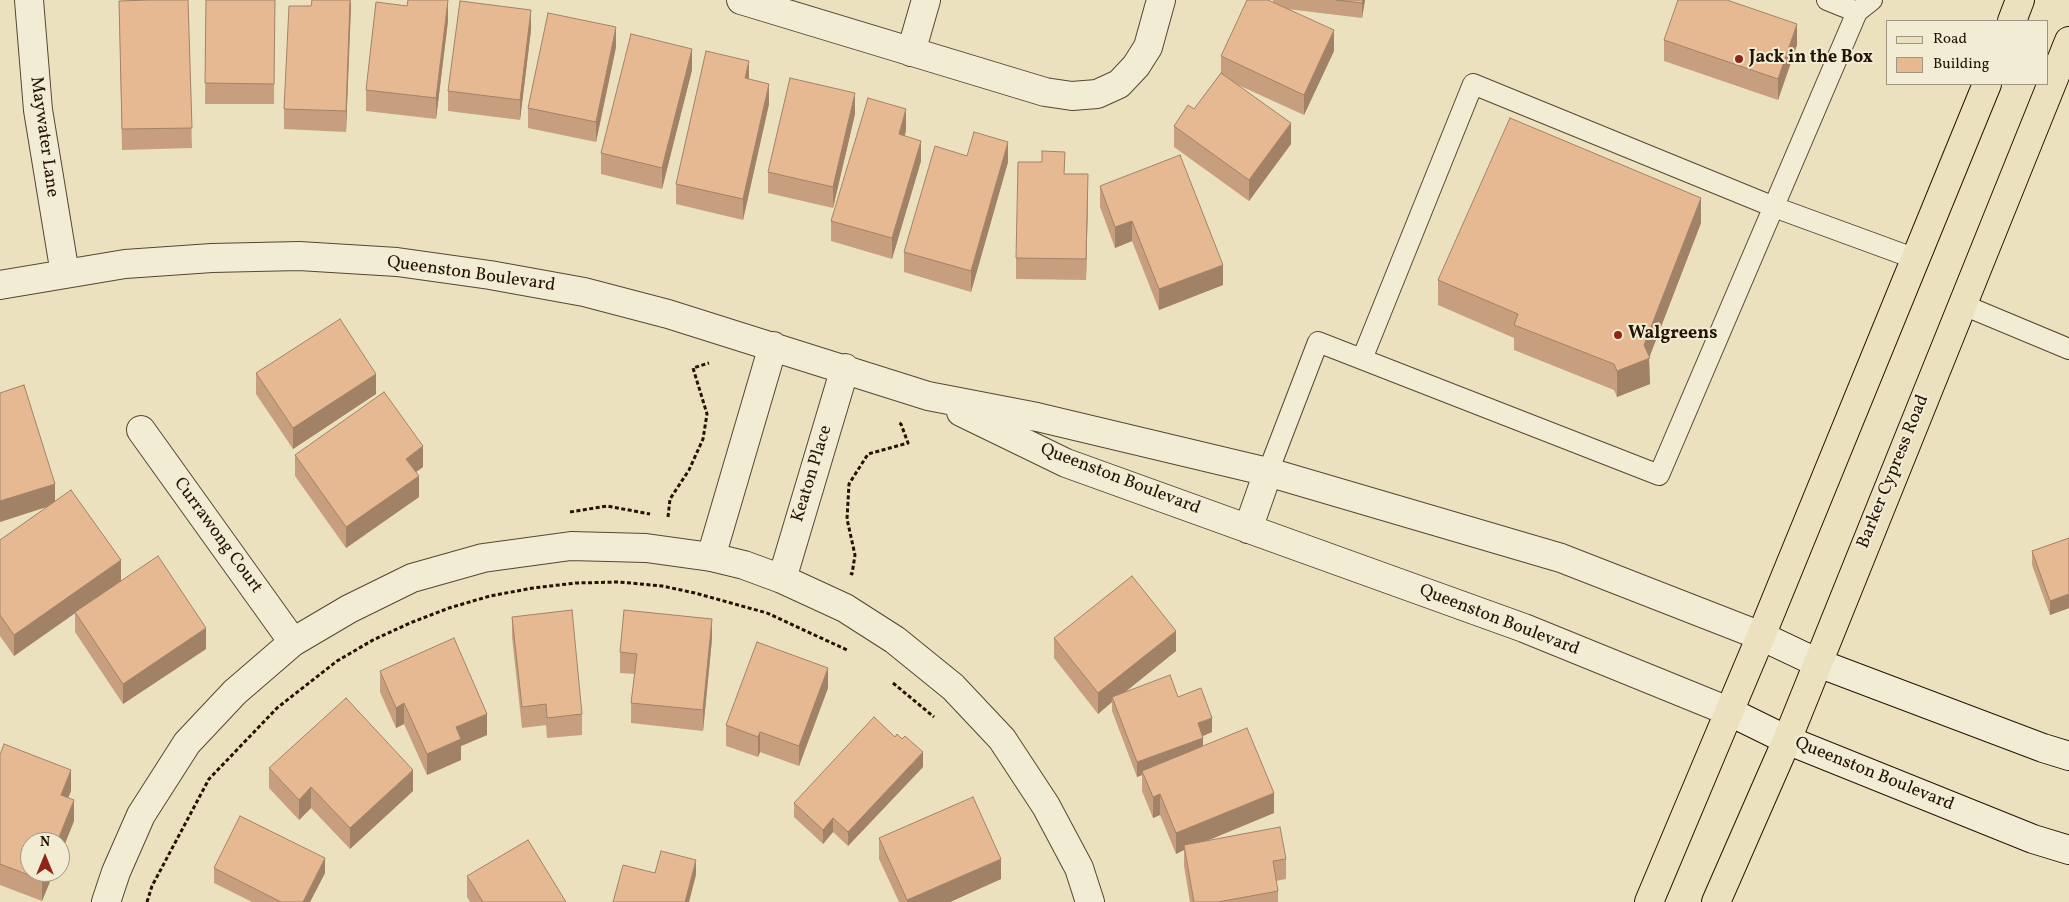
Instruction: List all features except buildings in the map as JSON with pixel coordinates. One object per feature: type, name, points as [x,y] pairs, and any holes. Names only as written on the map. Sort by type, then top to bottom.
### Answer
[{"type":"main road","name":"Barker Cypress Road","points":[[1716,902],[1787,740],[1961,304],[2067,54]]},
{"type":"main road","points":[[1649,902],[1761,636],[1986,85]]},
{"type":"street","name":"Maywater Lane","points":[[29,0],[38,110],[45,165],[64,274]]},
{"type":"street","points":[[741,0],[1045,92],[1072,96],[1097,94],[1119,84],[1136,66],[1148,47],[1160,0]]},
{"type":"street","points":[[911,52],[926,0]]},
{"type":"street","name":"Queenston Boulevard","points":[[0,285],[125,264],[212,258],[299,256],[397,262],[490,275],[584,292],[668,314],[845,368],[928,396],[1066,463],[1524,628],[1728,711],[1787,740],[2033,839],[2069,850]]},
{"type":"street","points":[[715,545],[773,346]]},
{"type":"street","name":"Keaton Place","points":[[782,579],[845,368]]},
{"type":"street","name":"Queenston Boulevard","points":[[928,396],[1037,417],[1268,472],[1561,558],[1761,636],[1818,662],[2043,748],[2069,756]]},
{"type":"street","name":"Currawong Court","points":[[141,430],[293,642]]},
{"type":"street","points":[[1248,529],[1268,472]]},
{"type":"street","points":[[106,902],[116,872],[141,815],[187,743],[235,692],[293,642],[349,609],[412,578],[483,558],[571,546],[646,548],[715,545],[744,565],[782,579],[845,608],[895,640],[953,687],[1002,739],[1046,806],[1079,868],[1090,902]]},
{"type":"lane","points":[[1268,472],[1318,342],[1659,474],[1774,207],[1865,6],[1827,0]]},
{"type":"lane","points":[[1362,358],[1473,84],[1774,207],[1916,259]]},
{"type":"lane","points":[[1961,304],[2069,349]]},
{"type":"path","points":[[668,517],[670,499],[690,470],[703,439],[707,414],[692,368]]},
{"type":"path","points":[[843,571],[852,574],[855,555],[847,519],[849,484],[868,454],[908,444]]},
{"type":"path","points":[[570,512],[607,506],[668,517],[715,545]]},
{"type":"path","points":[[148,902],[152,886],[210,779],[277,708],[338,661],[373,640],[449,608],[490,596],[576,583],[619,582],[662,586],[767,613],[852,653]]},
{"type":"path","points":[[891,681],[935,718]]},
{"type":"place","name":"Jack in the Box","points":[[1739,59]]},
{"type":"place","name":"Walgreens","points":[[1618,335]]}]
